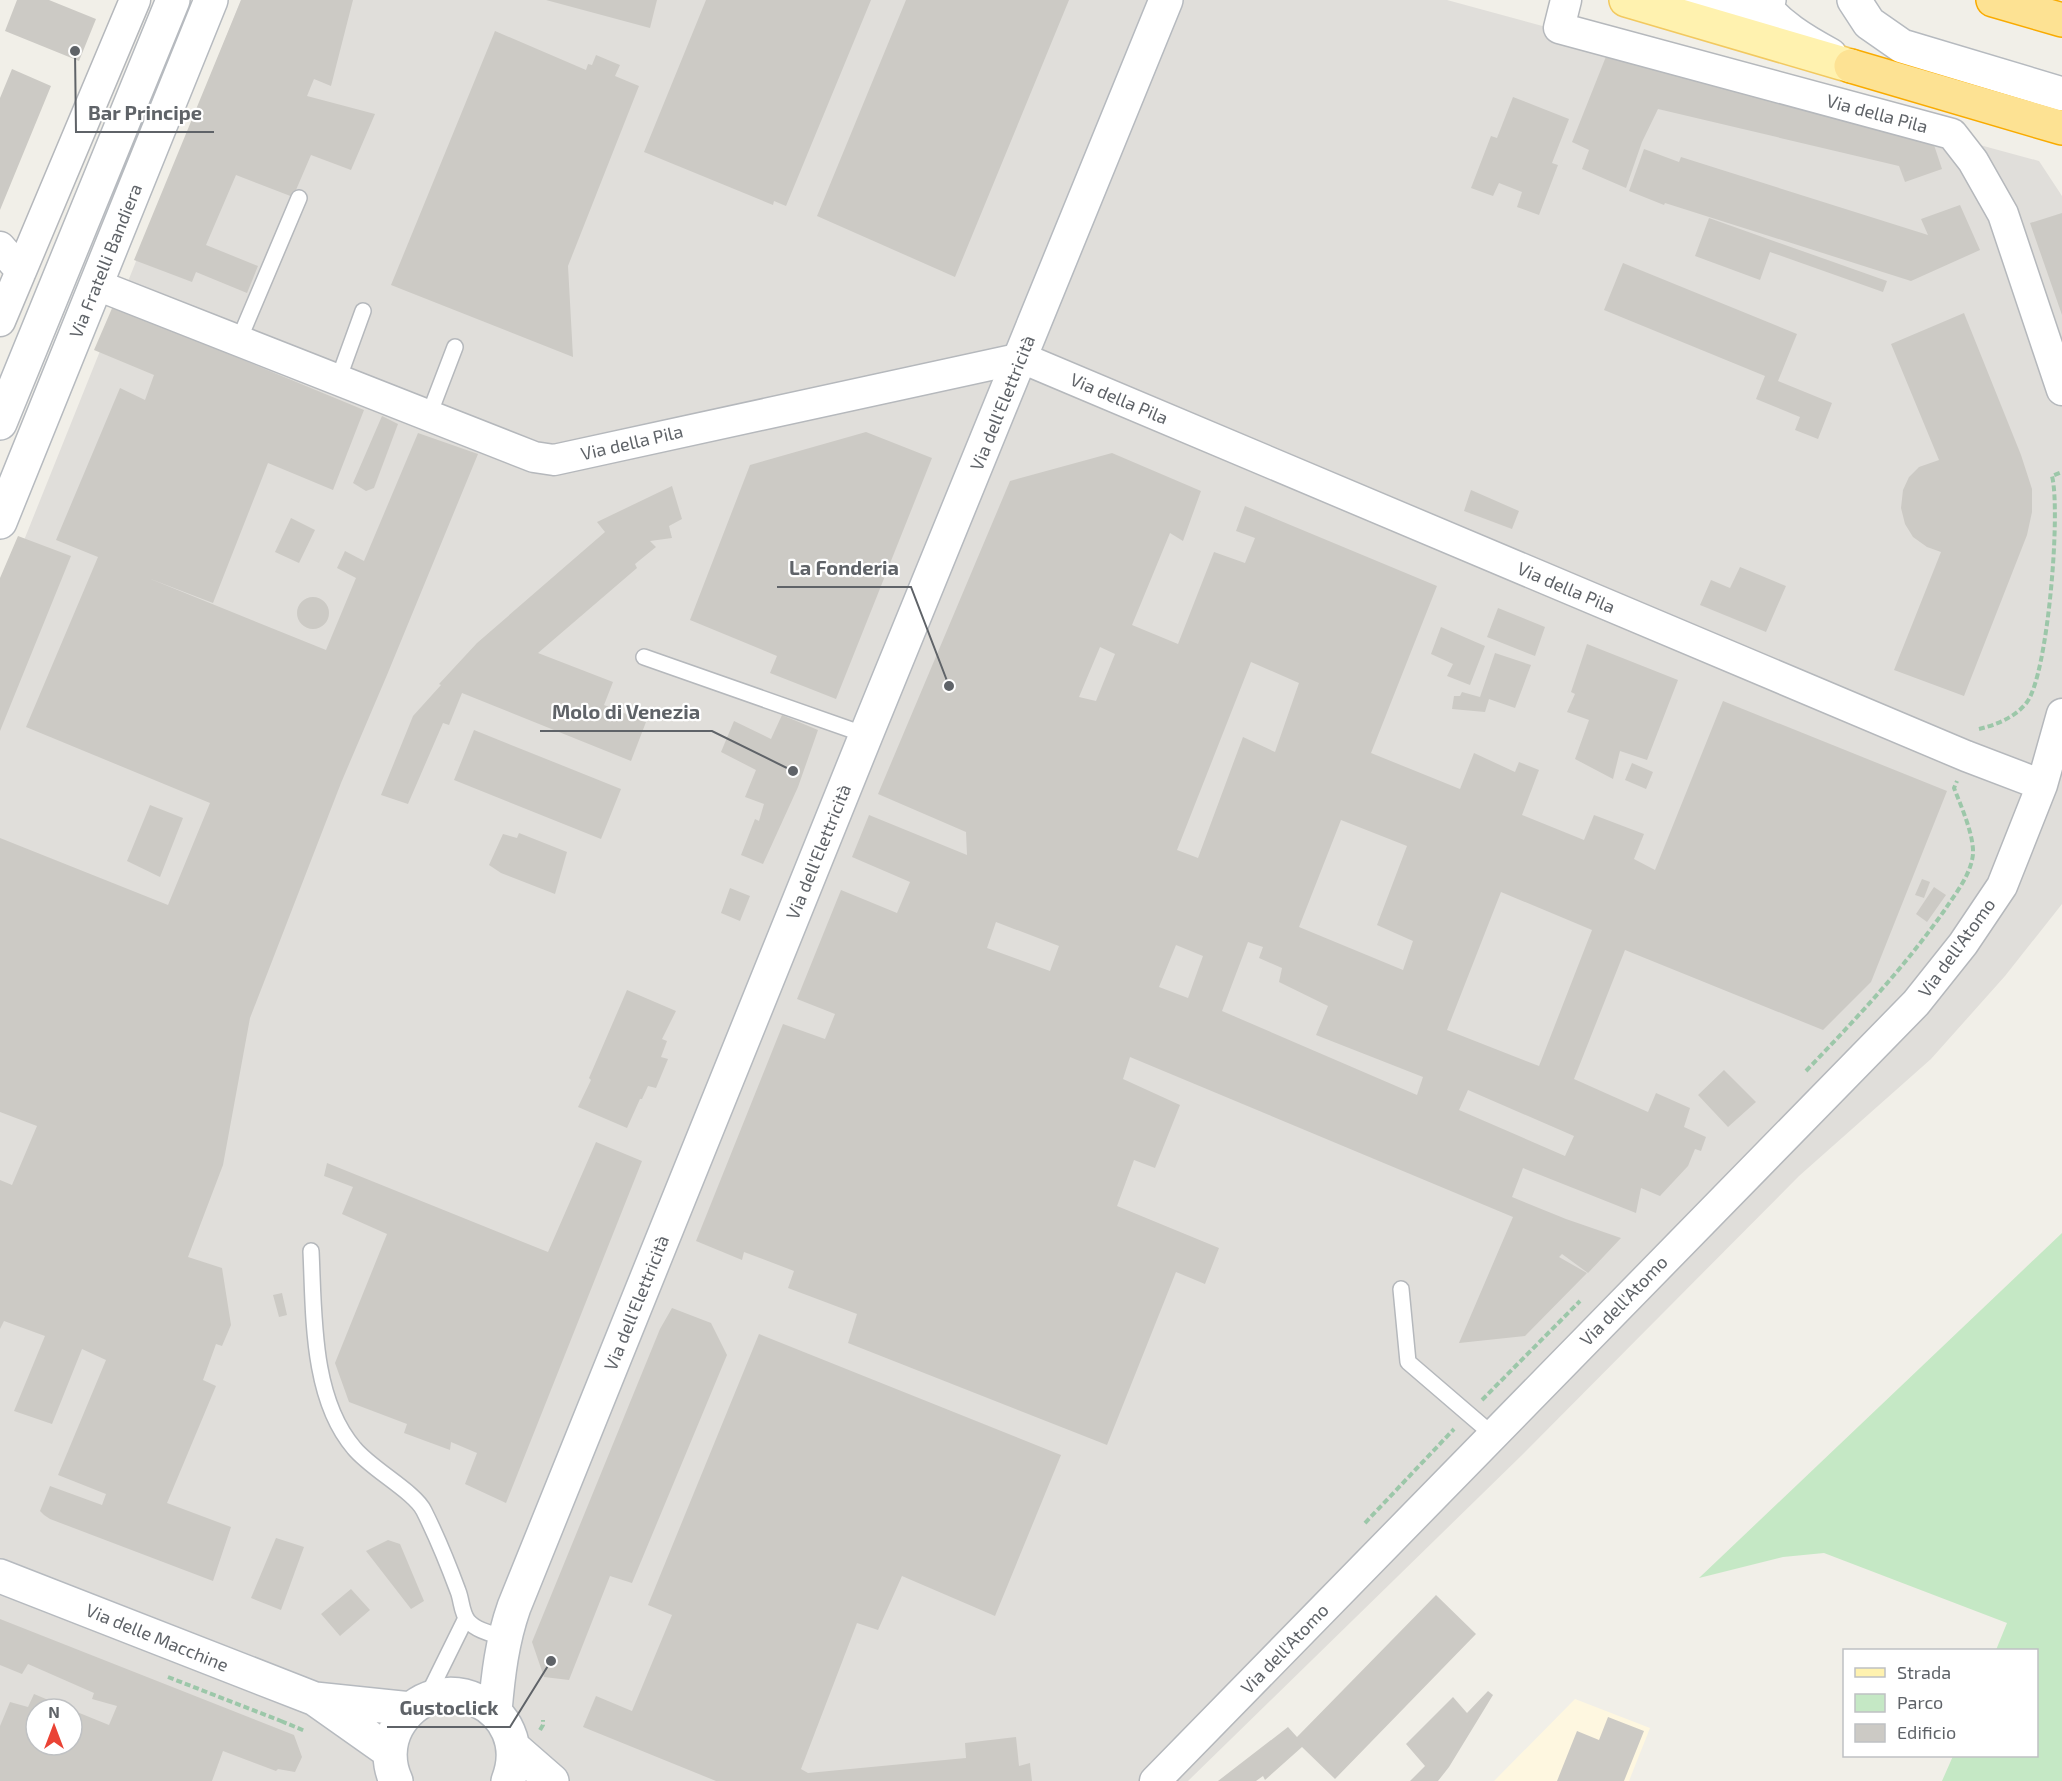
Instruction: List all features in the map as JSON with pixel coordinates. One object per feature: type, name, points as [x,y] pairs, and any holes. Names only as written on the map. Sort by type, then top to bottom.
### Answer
[{"type":"highway","points":[[1993,0],[2062,20]]},
{"type":"highway","points":[[1851,66],[2062,128]]},
{"type":"main road","points":[[1626,0],[1851,66]]},
{"type":"street","points":[[0,321],[135,0]]},
{"type":"street","name":"Via Fratelli Bandiera","points":[[0,423],[173,0]]},
{"type":"street","name":"Via Fratelli Bandiera","points":[[0,522],[211,0]]},
{"type":"street","name":"Via dell'Elettricità","points":[[495,1711],[505,1638],[514,1607],[866,735],[1167,0]]},
{"type":"street","name":"Via della Pila","points":[[1566,0],[1559,27],[1952,134],[1973,161],[2003,214],[2062,390]]},
{"type":"street","points":[[1854,0],[1869,23],[1902,46],[2062,94]]},
{"type":"street","points":[[1668,12],[1689,15],[1725,13],[1763,1],[1784,26],[1809,44],[1851,66]]},
{"type":"street","points":[[0,247],[21,271]]},
{"type":"street","name":"Via della Pila","points":[[97,285],[534,457],[554,460],[1022,358],[1966,756],[2042,785]]},
{"type":"street","points":[[2042,785],[2062,714]]},
{"type":"street","name":"Via dell'Atomo","points":[[1155,1781],[1916,1004],[1963,944],[2002,886],[2042,785]]},
{"type":"street","name":"Via delle Macchine","points":[[0,1576],[315,1699],[418,1705],[435,1696],[455,1694],[474,1698],[495,1711]]},
{"type":"street","name":"Via delle Macchine","points":[[315,1699],[393,1767]]},
{"type":"street","points":[[393,1767],[393,1734],[403,1717],[418,1705]]},
{"type":"street","points":[[495,1711],[509,1731],[513,1747],[513,1764],[508,1781]]},
{"type":"street","points":[[513,1747],[552,1781]]},
{"type":"lane","points":[[239,340],[298,198]]},
{"type":"lane","points":[[338,380],[363,311]]},
{"type":"lane","points":[[429,415],[455,347]]},
{"type":"lane","points":[[644,657],[866,735]]},
{"type":"lane","points":[[311,1251],[318,1356],[324,1385],[334,1413],[353,1448],[379,1473],[421,1505],[460,1594],[466,1618],[475,1626],[505,1638]]},
{"type":"lane","points":[[1401,1288],[1408,1362],[1493,1435]]},
{"type":"lane","points":[[418,1705],[466,1618]]},
{"type":"path","points":[[1805,1071],[1877,997],[1927,935],[1961,886],[1973,855],[1963,812],[1954,788],[1975,730],[1997,723],[2016,712],[2026,704],[2032,693],[2045,638],[2051,593],[2056,495],[2052,476],[2062,472]]},
{"type":"path","points":[[1370,1528],[1364,1522],[1585,1297]]},
{"type":"shaded area","points":[[241,0],[1447,0],[2039,161],[2062,196],[2062,904],[2005,976],[1931,1059],[1799,1176],[1521,1456],[1188,1781],[0,1781],[0,600]]},
{"type":"shaded area","points":[[1575,1699],[1650,1728],[1629,1781],[1494,1781]]},
{"type":"green space","points":[[2062,1233],[2062,1781],[1942,1781],[1953,1757],[2038,1757],[2038,1649],[1996,1649],[2007,1623],[1824,1553],[1783,1557],[1699,1578]]},
{"type":"building","points":[[17,0],[49,0],[96,19],[79,61],[5,31]]},
{"type":"building","points":[[241,0],[353,0],[331,86],[314,79],[307,96],[375,114],[351,170],[311,155],[293,197],[236,175],[206,245],[258,266],[247,293],[196,272],[192,282],[134,260]]},
{"type":"building","points":[[546,0],[657,0],[650,28]]},
{"type":"building","points":[[706,0],[871,0],[786,206],[774,201],[773,205],[644,152]]},
{"type":"building","points":[[906,0],[1069,0],[955,277],[817,216]]},
{"type":"building","points":[[495,31],[586,70],[588,64],[592,65],[596,55],[620,65],[615,76],[639,86],[568,266],[573,357],[391,285]]},
{"type":"building","points":[[1609,49],[1931,136],[1942,169],[1905,182],[1899,166],[1658,109],[1642,142],[1626,188],[1582,169],[1589,150],[1572,142]]},
{"type":"building","points":[[12,69],[51,86],[0,210],[0,98]]},
{"type":"building","points":[[1513,97],[1569,119],[1552,163],[1558,165],[1539,215],[1517,207],[1522,192],[1499,183],[1493,196],[1471,188],[1491,136],[1497,138]]},
{"type":"building","points":[[1644,149],[1679,162],[1681,157],[1928,235],[1921,219],[1960,205],[1980,250],[1911,281],[1665,203],[1664,205],[1629,191]]},
{"type":"building","points":[[2062,213],[2062,315],[2030,223]]},
{"type":"building","points":[[1709,218],[1887,281],[1883,292],[1770,252],[1760,280],[1695,256]]},
{"type":"building","points":[[1623,263],[1797,334],[1778,381],[1832,403],[1818,439],[1795,430],[1800,417],[1756,399],[1765,376],[1604,310]]},
{"type":"building","points":[[113,306],[364,410],[333,490],[268,463],[213,603],[148,578],[326,650],[356,578],[337,568],[345,551],[364,561],[418,433],[478,454],[341,783],[250,1018],[223,1165],[188,1257],[222,1268],[231,1325],[222,1346],[216,1344],[203,1380],[216,1386],[167,1503],[231,1527],[213,1581],[50,1519],[40,1511],[50,1486],[102,1505],[106,1494],[58,1475],[106,1360],[82,1349],[52,1424],[14,1411],[45,1336],[4,1321],[0,1329],[0,1180],[12,1185],[37,1126],[0,1112],[0,838],[168,905],[210,803],[26,727],[98,557],[56,540],[120,388],[145,400],[154,375],[94,350]]},
{"type":"building","points":[[1964,313],[2021,455],[2032,489],[2032,512],[2027,535],[1964,696],[1894,670],[1941,552],[1927,547],[1913,537],[1905,524],[1901,508],[1903,490],[1909,477],[1919,467],[1939,460],[1891,344]]},
{"type":"building","points":[[382,416],[398,424],[374,488],[366,491],[353,483]]},
{"type":"building","points":[[866,432],[932,458],[836,699],[770,673],[777,656],[690,620],[750,465]]},
{"type":"building","points":[[1112,453],[1201,491],[1183,541],[1170,533],[1132,625],[1178,644],[1214,552],[1245,563],[1255,538],[1236,531],[1245,506],[1437,586],[1371,753],[1460,789],[1474,753],[1515,772],[1519,762],[1539,770],[1522,815],[1584,840],[1594,815],[1644,834],[1634,859],[1655,870],[1723,701],[1947,791],[1871,982],[1823,1030],[1625,950],[1574,1079],[1648,1112],[1656,1093],[1690,1108],[1684,1127],[1706,1137],[1701,1151],[1695,1149],[1688,1166],[1660,1196],[1641,1188],[1636,1213],[1523,1168],[1512,1197],[1621,1238],[1588,1273],[1562,1254],[1559,1257],[1587,1273],[1525,1336],[1459,1343],[1513,1217],[1130,1057],[1123,1079],[1180,1105],[1155,1168],[1134,1160],[1117,1206],[1219,1248],[1205,1284],[1176,1272],[1107,1445],[848,1343],[857,1314],[788,1288],[794,1271],[744,1252],[742,1260],[696,1241],[783,1024],[825,1039],[835,1014],[797,999],[841,890],[897,913],[910,882],[852,857],[869,815],[967,855],[966,832],[878,794],[1010,481]],"holes":[[[1100,647],[1115,654],[1096,701],[1079,697]],[[1251,662],[1299,683],[1275,752],[1243,737],[1198,858],[1177,850]],[[1341,820],[1407,846],[1377,925],[1413,941],[1403,970],[1299,927]],[[1501,892],[1592,930],[1539,1066],[1447,1030]],[[996,922],[1059,946],[1050,971],[987,948]],[[1248,942],[1263,947],[1259,958],[1282,968],[1279,982],[1328,1006],[1316,1035],[1423,1077],[1417,1095],[1222,1011]],[[1176,945],[1203,956],[1188,998],[1159,987]],[[1468,1090],[1574,1136],[1565,1156],[1459,1110]]]},
{"type":"building","points":[[672,486],[682,519],[669,526],[672,538],[650,541],[656,547],[635,564],[637,568],[538,653],[613,682],[604,705],[646,722],[631,761],[462,693],[449,725],[443,723],[408,804],[381,795],[413,716],[477,643],[605,532],[597,522]]},
{"type":"building","points":[[1471,490],[1519,511],[1512,529],[1464,511]]},
{"type":"building","points":[[291,518],[315,530],[299,563],[275,552]]},
{"type":"building","points":[[18,536],[71,556],[0,731],[0,578]]},
{"type":"building","points":[[1740,567],[1786,586],[1766,632],[1700,605],[1711,580],[1730,588]]},
{"type":"building","points":[[313,597],[324,602],[329,613],[324,624],[313,629],[302,624],[297,613],[302,602]]},
{"type":"building","points":[[1498,608],[1545,627],[1535,656],[1487,637]]},
{"type":"building","points":[[1441,627],[1485,646],[1470,685],[1447,676],[1453,664],[1431,654]]},
{"type":"building","points":[[1587,644],[1678,680],[1647,760],[1620,751],[1613,779],[1575,759],[1589,720],[1567,712],[1575,694],[1571,692]]},
{"type":"building","points":[[1495,653],[1531,665],[1515,708],[1489,699],[1485,712],[1452,709],[1454,696],[1460,696],[1462,692],[1480,697]]},
{"type":"building","points":[[782,715],[818,730],[798,787],[763,864],[741,855],[755,819],[759,821],[764,804],[745,797],[756,770],[721,752],[734,721],[771,739]]},
{"type":"building","points":[[474,730],[621,789],[601,839],[454,780]]},
{"type":"building","points":[[1632,763],[1653,772],[1646,789],[1625,780]]},
{"type":"building","points":[[150,805],[183,818],[160,877],[127,861]]},
{"type":"building","points":[[519,833],[567,852],[555,894],[501,873],[489,865],[503,834],[517,838]]},
{"type":"building","points":[[1922,879],[1930,882],[1924,898],[1915,895]]},
{"type":"building","points":[[1934,887],[1946,895],[1927,922],[1916,914]]},
{"type":"building","points":[[730,888],[750,896],[740,921],[721,913]]},
{"type":"building","points":[[627,990],[676,1011],[662,1039],[667,1041],[661,1057],[668,1059],[656,1088],[648,1086],[627,1128],[578,1107]]},
{"type":"building","points":[[1724,1070],[1756,1102],[1728,1127],[1698,1095]]},
{"type":"building","points":[[596,1142],[642,1161],[506,1503],[465,1484],[477,1453],[451,1442],[450,1450],[404,1433],[407,1424],[349,1402],[335,1363],[387,1234],[342,1214],[353,1187],[324,1176],[327,1163],[548,1252]]},
{"type":"building","points":[[282,1293],[287,1315],[279,1317],[273,1295]]},
{"type":"building","points":[[672,1308],[711,1323],[727,1355],[632,1583],[610,1576],[569,1680],[544,1677],[532,1642],[660,1329]]},
{"type":"building","points":[[759,1334],[1061,1455],[995,1616],[902,1576],[878,1630],[857,1623],[801,1769],[808,1773],[966,1758],[965,1743],[1016,1737],[1019,1766],[1030,1763],[1032,1781],[716,1781],[583,1727],[596,1696],[632,1711],[672,1615],[648,1605]]},
{"type":"building","points":[[276,1538],[304,1547],[281,1610],[251,1598]]},
{"type":"building","points":[[388,1540],[400,1544],[424,1601],[411,1609],[366,1551]]},
{"type":"building","points":[[351,1589],[370,1610],[340,1636],[321,1614]]},
{"type":"building","points":[[1436,1595],[1476,1634],[1335,1779],[1302,1747],[1265,1780],[1263,1776],[1256,1781],[1218,1781],[1288,1727],[1297,1737]]},
{"type":"building","points":[[0,1619],[294,1735],[302,1757],[295,1772],[278,1769],[276,1771],[223,1751],[212,1781],[0,1781],[0,1726],[10,1702],[24,1706],[24,1757],[84,1757],[84,1715],[109,1725],[117,1706],[92,1699],[94,1693],[28,1664],[22,1674],[0,1665]]},
{"type":"building","points":[[1488,1691],[1493,1695],[1438,1781],[1410,1781],[1425,1766],[1406,1744],[1453,1697],[1467,1713]]},
{"type":"building","points":[[1608,1717],[1644,1731],[1624,1781],[1557,1781],[1577,1731],[1599,1740]]},
{"type":"place","name":"Bar Principe","points":[[75,51]]},
{"type":"place","name":"La Fonderia","points":[[949,686]]},
{"type":"place","name":"Molo di Venezia","points":[[793,771]]},
{"type":"place","name":"Gustoclick","points":[[551,1661]]}]
